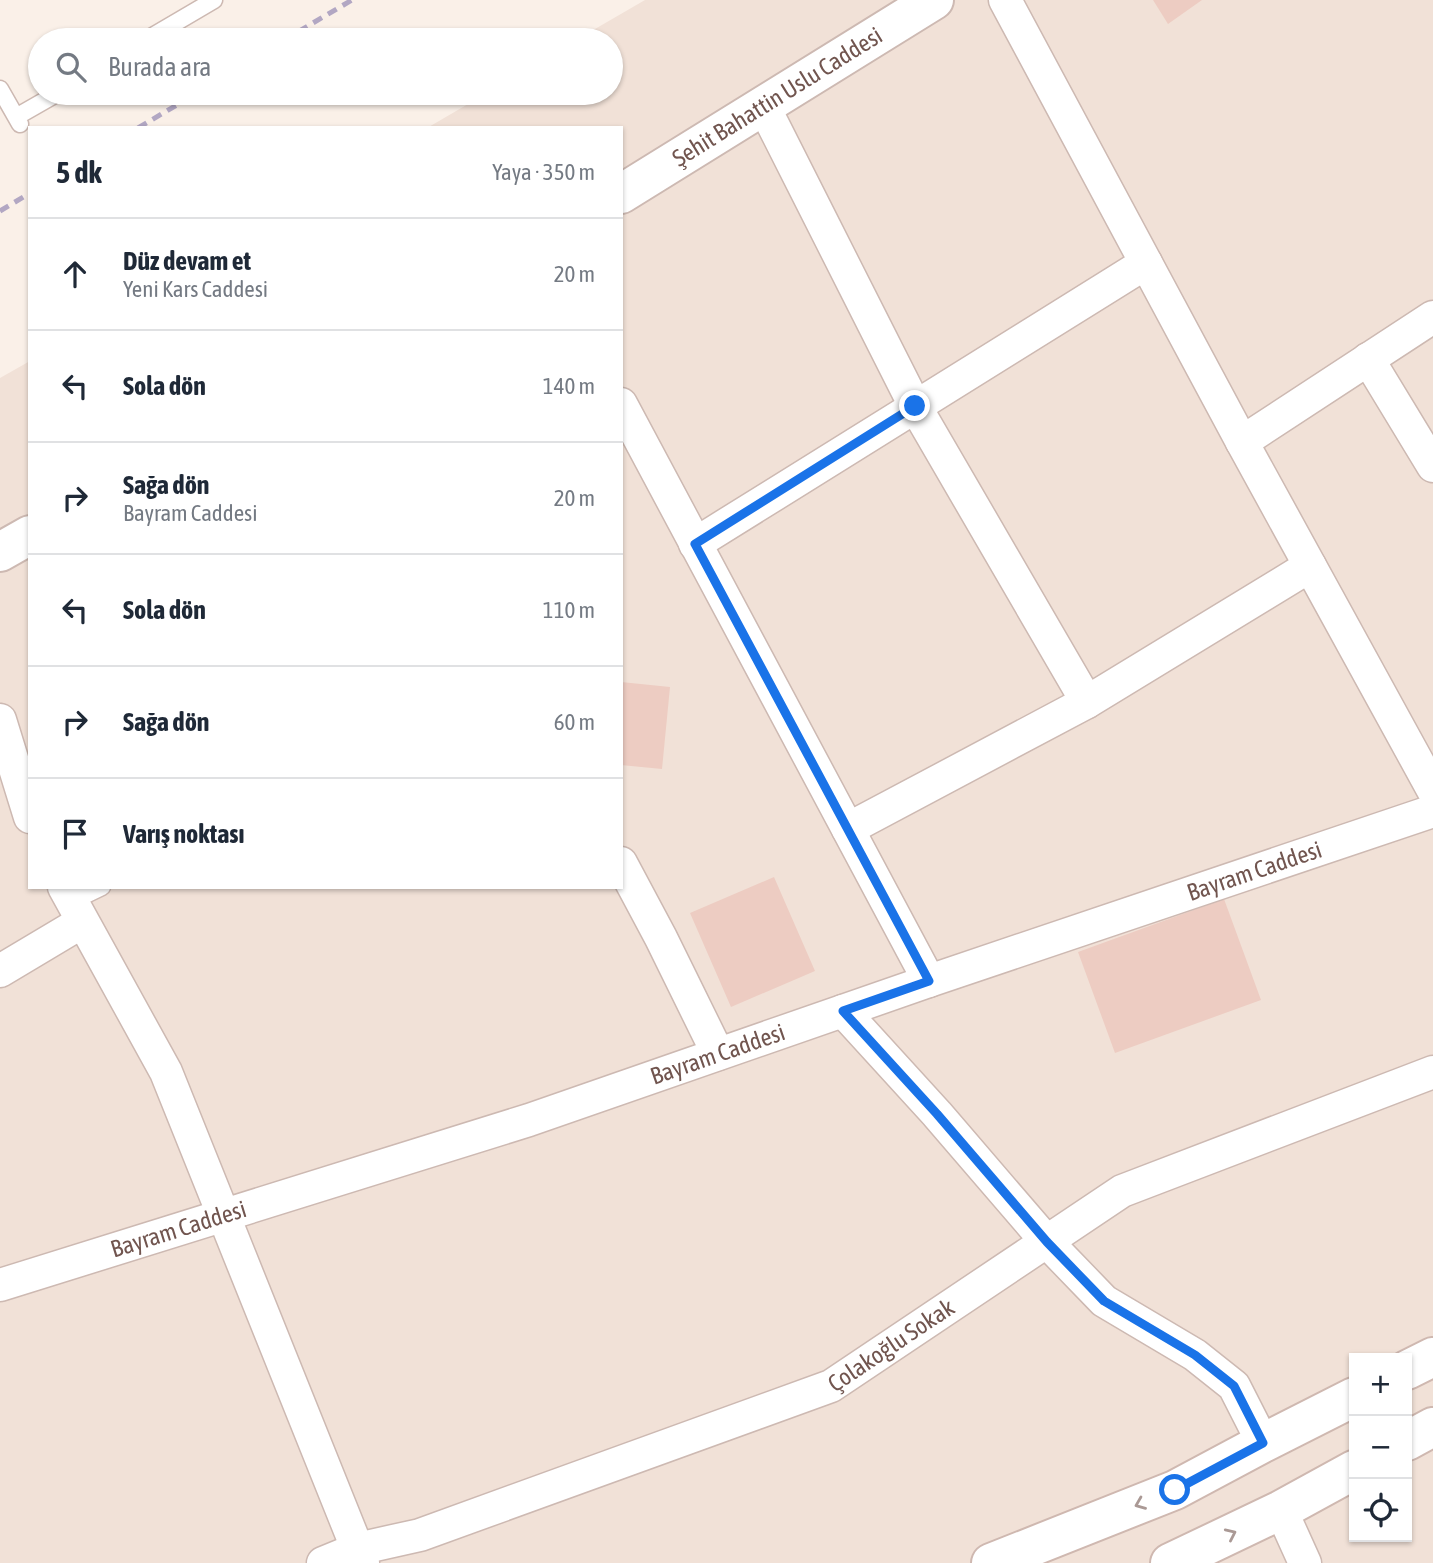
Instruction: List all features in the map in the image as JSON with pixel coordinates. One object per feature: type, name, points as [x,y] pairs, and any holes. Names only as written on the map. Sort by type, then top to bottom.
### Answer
[{"type":"main road","name":"Şehit Bahattin Uslu Caddesi","points":[[623,193],[934,0]]},
{"type":"main road","points":[[0,552],[28,536]]},
{"type":"main road","points":[[1412,1368],[1433,1357]]},
{"type":"main road","points":[[991,1563],[1175,1490],[1349,1399]]},
{"type":"main road","points":[[1412,1438],[1433,1427]]},
{"type":"main road","points":[[1170,1563],[1281,1510],[1349,1473]]},
{"type":"street","points":[[1005,0],[1242,442],[1433,790]]},
{"type":"street","points":[[763,105],[915,406],[1087,702]]},
{"type":"street","points":[[695,544],[1146,263]]},
{"type":"street","points":[[1242,442],[1433,317]]},
{"type":"street","points":[[1368,359],[1433,466]]},
{"type":"street","points":[[623,408],[929,981]]},
{"type":"street","points":[[848,829],[1087,702],[1310,566]]},
{"type":"street","points":[[0,720],[28,811]]},
{"type":"street","name":"Bayram Caddesi","points":[[0,1285],[529,1120],[929,981],[1433,811]]},
{"type":"street","points":[[623,867],[718,1054]]},
{"type":"street","points":[[0,971],[72,904],[166,1072],[360,1556]]},
{"type":"street","points":[[843,1011],[937,1114],[1047,1242],[1104,1301],[1195,1355],[1234,1386],[1263,1443]]},
{"type":"street","name":"Çolakoğlu Sokak","points":[[323,1563],[360,1556],[831,1386],[1122,1191],[1433,1072]]},
{"type":"street","points":[[1281,1510],[1305,1563]]},
{"type":"lane","points":[[166,28],[214,0]]},
{"type":"lane","points":[[0,89],[19,122],[42,105]]},
{"type":"lane","points":[[72,904],[98,889]]},
{"type":"shaded area","points":[[645,0],[1433,0],[1433,1563],[0,1563],[0,378],[28,362],[28,889],[623,889],[623,126],[430,126],[466,105],[623,105],[623,28],[597,28]]},
{"type":"building","points":[[1153,0],[1202,0],[1168,24]]},
{"type":"building","points":[[623,682],[670,687],[662,769],[623,765]]},
{"type":"building","points":[[774,877],[815,971],[731,1007],[690,913]]},
{"type":"building","points":[[1224,899],[1261,1000],[1115,1053],[1078,952]]},
{"type":"railway","points":[[304,28],[352,0]]},
{"type":"railway","points":[[141,126],[177,105]]},
{"type":"railway","points":[[0,211],[28,194]]},
{"type":"route","points":[[915,406],[695,544],[929,981],[843,1011],[937,1114],[1047,1242],[1104,1301],[1195,1355],[1234,1386],[1263,1443],[1175,1490]]}]
